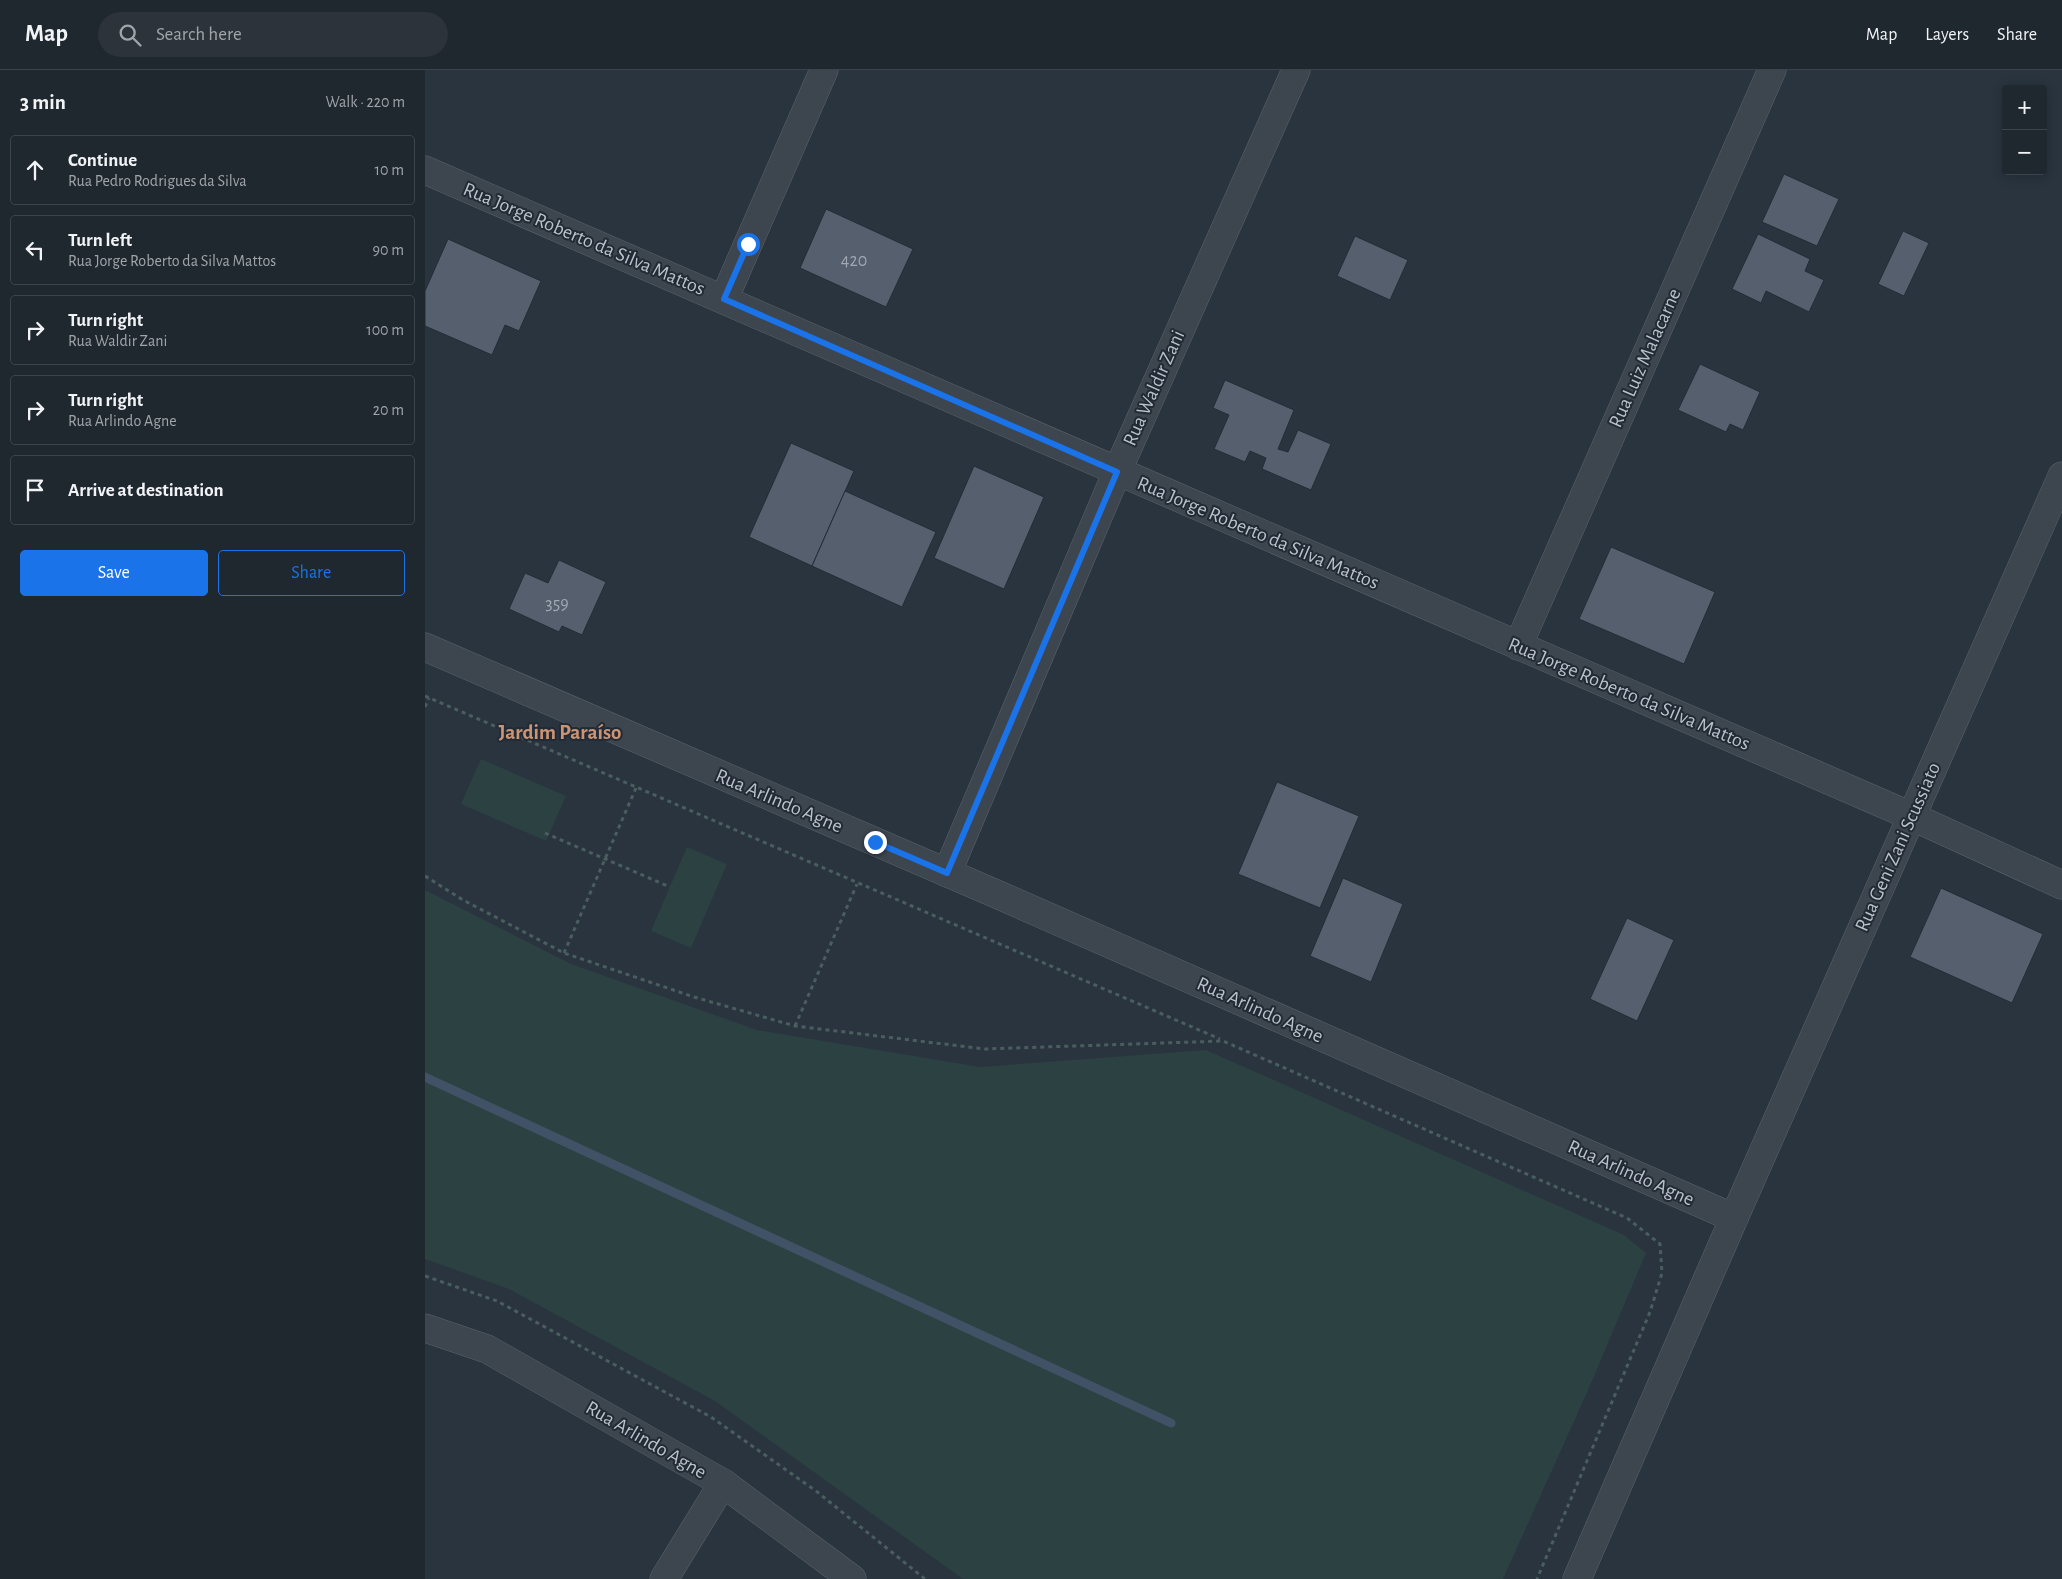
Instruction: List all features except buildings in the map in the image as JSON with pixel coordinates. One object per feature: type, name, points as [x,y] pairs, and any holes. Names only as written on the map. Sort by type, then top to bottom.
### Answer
[{"type":"street","points":[[724,299],[823,70]]},
{"type":"street","name":"Rua Waldir Zani","points":[[947,873],[1117,472],[1296,70]]},
{"type":"street","name":"Rua Luiz Malacarne","points":[[1518,646],[1772,70]]},
{"type":"street","name":"Rua Jorge Roberto da Silva Mattos","points":[[425,170],[1911,816],[2062,885]]},
{"type":"street","name":"Rua Geni Zani Scussiato","points":[[1734,1218],[2062,476]]},
{"type":"street","name":"Rua Arlindo Agne","points":[[425,647],[947,873],[1734,1218]]},
{"type":"street","points":[[1577,1579],[1734,1218]]},
{"type":"street","name":"Rua Arlindo Agne","points":[[425,1328],[487,1349],[723,1484],[853,1579]]},
{"type":"street","points":[[664,1579],[723,1484]]},
{"type":"path","points":[[425,708],[427,697],[857,884],[1223,1040],[1627,1218],[1660,1244],[1662,1273],[1651,1312],[1537,1579]]},
{"type":"path","points":[[564,953],[636,788]]},
{"type":"path","points":[[545,833],[671,887]]},
{"type":"path","points":[[425,876],[463,900],[564,953],[694,997],[795,1026],[985,1048],[1223,1040]]},
{"type":"path","points":[[795,1026],[857,884]]},
{"type":"path","points":[[425,1276],[497,1300],[711,1418],[816,1491],[925,1579]]},
{"type":"green space","points":[[481,759],[566,796],[546,841],[461,804]]},
{"type":"green space","points":[[687,847],[727,864],[691,948],[651,931]]},
{"type":"green space","points":[[425,890],[571,964],[757,1030],[980,1067],[1206,1050],[1624,1235],[1646,1253],[1589,1388],[1503,1579],[963,1579],[715,1401],[509,1289],[425,1259]]},
{"type":"waterway","points":[[425,1077],[1171,1423]]},
{"type":"district","name":"Jardim Paraíso","points":[[560,732]]},
{"type":"route","points":[[748,244],[724,299],[1117,472],[947,873],[875,842]]}]
